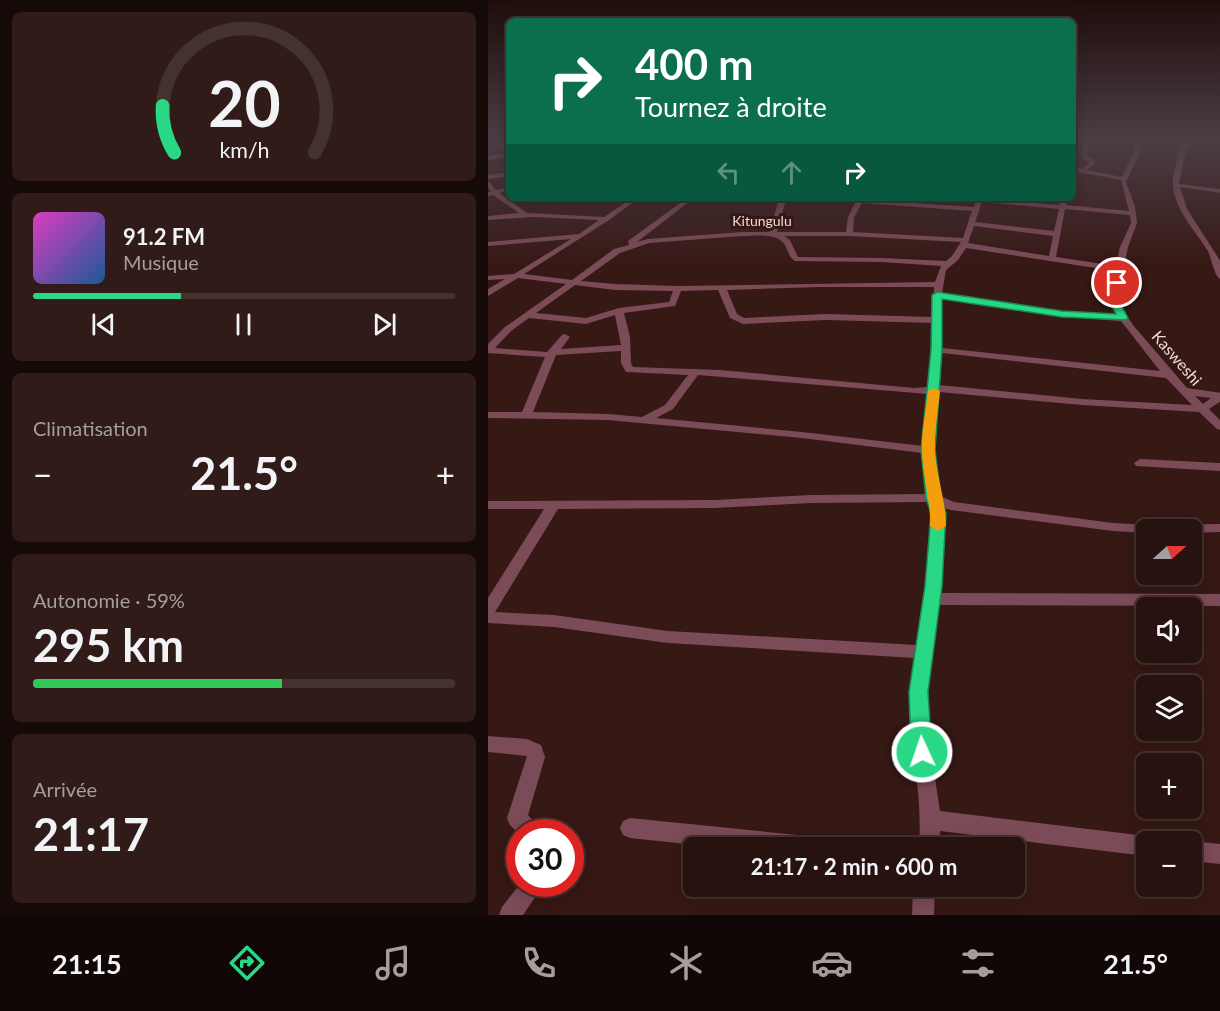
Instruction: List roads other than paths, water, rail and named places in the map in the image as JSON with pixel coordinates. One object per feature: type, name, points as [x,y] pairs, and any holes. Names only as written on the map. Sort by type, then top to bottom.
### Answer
[{"type":"street","points":[[1036,201],[1064,202],[1133,213],[1123,180]]},
{"type":"street","points":[[1177,180],[1176,185],[1186,213],[1218,265],[1220,278]]},
{"type":"street","points":[[488,183],[491,193],[524,213]]},
{"type":"street","points":[[1176,185],[1220,191]]},
{"type":"street","points":[[491,193],[506,190]]},
{"type":"street","points":[[488,293],[581,236],[632,201]]},
{"type":"street","points":[[625,247],[687,201]]},
{"type":"street","points":[[779,201],[774,235],[786,240],[795,259],[882,260],[949,264]]},
{"type":"street","points":[[819,201],[976,209]]},
{"type":"street","points":[[929,837],[930,820],[918,692],[932,599],[939,513],[934,498],[928,450],[937,350],[938,290],[942,269],[949,264],[964,243],[978,201]]},
{"type":"street","points":[[849,234],[851,217],[859,202]]},
{"type":"street","points":[[1052,260],[1064,202]]},
{"type":"street","points":[[488,218],[524,213],[549,213],[606,219]]},
{"type":"street","name":"Kasweshi","points":[[1133,213],[1134,222],[1126,242],[1114,297],[1123,318],[1170,375],[1220,427]]},
{"type":"street","points":[[972,222],[1058,234]]},
{"type":"street","name":"Kitungulu","points":[[488,350],[508,328],[570,283],[625,247],[648,241],[729,234],[849,234],[964,243],[1052,260],[1119,269]]},
{"type":"street","points":[[488,244],[581,236]]},
{"type":"street","points":[[636,239],[648,241]]},
{"type":"street","points":[[488,278],[518,276],[570,283],[678,289],[796,285],[938,290],[1062,314],[1123,318]]},
{"type":"street","points":[[527,315],[586,321],[619,311],[672,304],[678,289]]},
{"type":"street","points":[[722,289],[733,316],[743,321],[826,317],[938,320]]},
{"type":"street","points":[[619,311],[625,337],[626,363],[630,370],[695,372],[914,391],[927,391],[934,388],[1082,402],[1202,409],[1220,396]]},
{"type":"street","points":[[526,417],[551,353],[564,337]]},
{"type":"street","points":[[488,350],[551,353],[625,348]]},
{"type":"street","points":[[937,350],[1170,375]]},
{"type":"street","points":[[643,420],[669,407],[695,372]]},
{"type":"street","points":[[1185,391],[1220,396]]},
{"type":"street","points":[[489,417],[583,416],[643,420],[928,450]]},
{"type":"street","points":[[1140,463],[1220,467]]},
{"type":"street","points":[[488,505],[690,504],[811,499],[934,498],[951,506],[1113,527],[1220,528]]},
{"type":"street","points":[[488,611],[554,504]]},
{"type":"street","points":[[932,599],[1220,600]]},
{"type":"street","points":[[488,617],[554,621],[668,637],[924,652]]},
{"type":"street","points":[[488,744],[527,747],[535,751],[536,757],[518,809],[518,819]]},
{"type":"street","points":[[930,820],[1136,845]]},
{"type":"street","points":[[630,828],[719,837]]},
{"type":"street","points":[[1202,852],[1220,855]]},
{"type":"street","points":[[510,915],[523,897]]},
{"type":"street","points":[[923,915],[924,897]]}]
